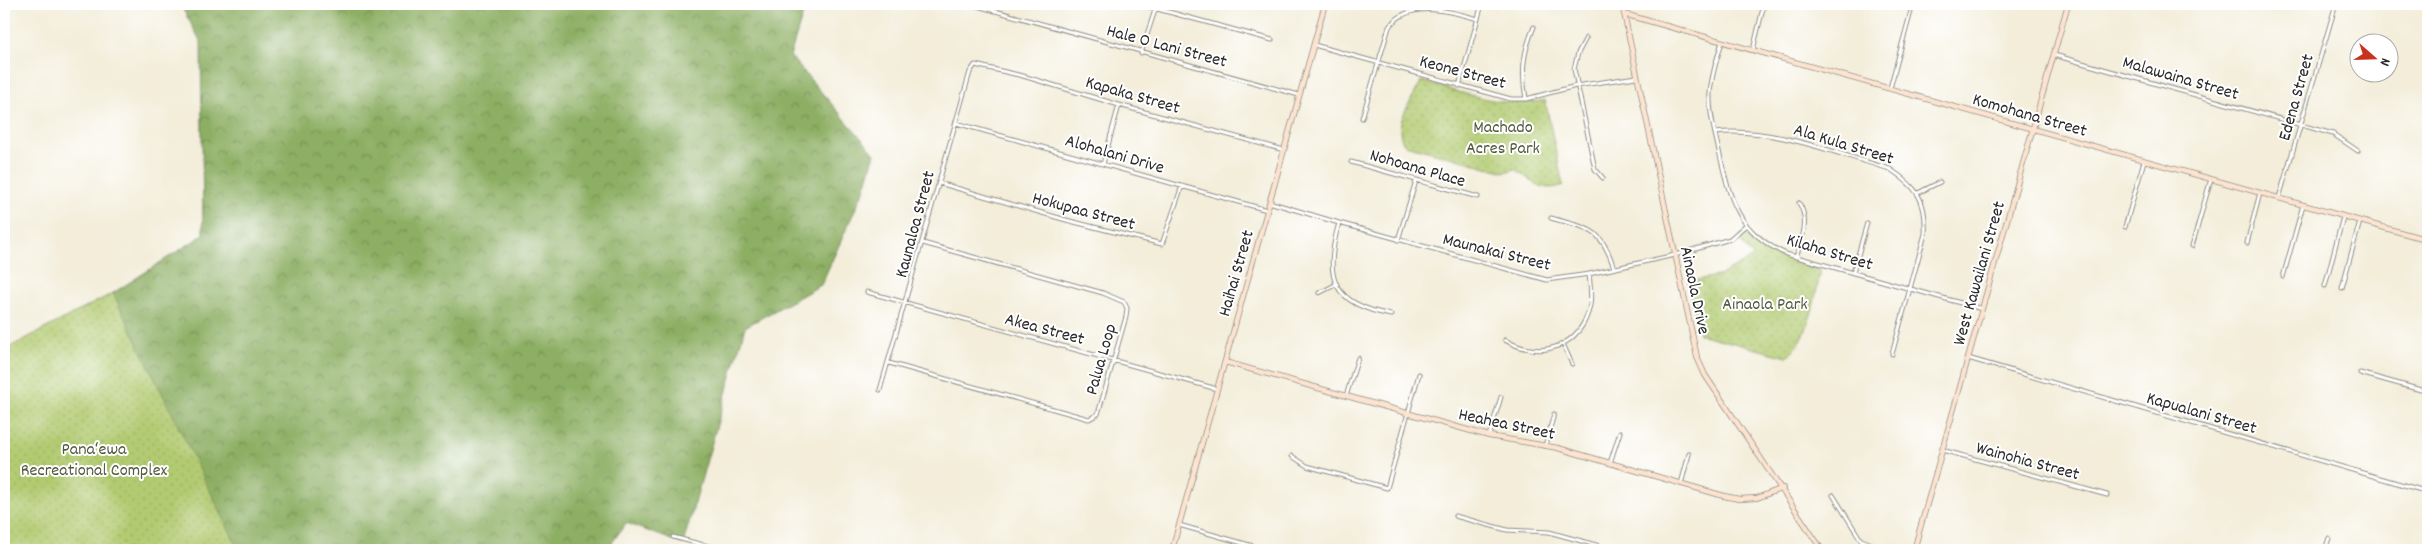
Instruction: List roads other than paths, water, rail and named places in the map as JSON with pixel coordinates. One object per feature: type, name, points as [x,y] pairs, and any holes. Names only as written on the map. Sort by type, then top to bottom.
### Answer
[{"type":"street","name":"Hale O Lani Street","points":[[970,4],[1141,53],[1300,95]]},
{"type":"street","points":[[1139,4],[1272,40]]},
{"type":"street","points":[[1141,53],[1157,4]]},
{"type":"street","name":"Haihai Street","points":[[1172,550],[1325,4]]},
{"type":"street","points":[[1422,4],[1478,18]]},
{"type":"street","points":[[1459,86],[1482,4]]},
{"type":"street","name":"Ainaola Drive","points":[[1622,4],[1697,357],[1705,375],[1783,488],[1822,550]]},
{"type":"street","points":[[1753,50],[1764,4]]},
{"type":"street","points":[[1890,88],[1913,4]]},
{"type":"street","name":"West Kawailani Street","points":[[1914,550],[2068,4]]},
{"type":"street","name":"Edena Street","points":[[2279,199],[2336,4]]},
{"type":"street","points":[[1362,118],[1392,20],[1402,10],[1416,5]]},
{"type":"street","name":"Komohana Street","points":[[1624,14],[2428,240]]},
{"type":"street","points":[[1526,99],[1522,75],[1523,58],[1534,27]]},
{"type":"street","points":[[1586,38],[1575,61],[1576,86],[1595,169],[1603,178]]},
{"type":"street","name":"Kilaha Street","points":[[1722,42],[1712,77],[1710,95],[1715,133],[1728,192],[1735,210],[1746,225],[1771,247],[1796,257],[1982,309]]},
{"type":"street","name":"Keone Street","points":[[1314,45],[1495,96],[1526,99],[1576,86],[1636,77]]},
{"type":"street","name":"Malawaina Street","points":[[2054,55],[2333,134],[2358,150]]},
{"type":"street","name":"Kapaka Street","points":[[975,65],[1023,76],[1119,105],[1284,150]]},
{"type":"street","name":"Kaunaloa Street","points":[[880,390],[970,72],[975,65]]},
{"type":"street","points":[[1103,164],[1119,105]]},
{"type":"street","name":"Alohalani Drive","points":[[956,123],[1267,210]]},
{"type":"street","name":"Ala Kula Street","points":[[1715,133],[1734,130],[1761,132],[1890,169],[1907,181],[1918,193],[1926,218],[1924,234],[1892,354]]},
{"type":"street","points":[[2125,227],[2144,160]]},
{"type":"street","name":"Nohoana Place","points":[[1351,162],[1478,198]]},
{"type":"street","points":[[2192,246],[2211,179]]},
{"type":"street","points":[[1398,240],[1416,181]]},
{"type":"street","points":[[1918,193],[1940,182]]},
{"type":"street","name":"Hokupaa Street","points":[[939,183],[1066,220],[1162,244],[1182,186]]},
{"type":"street","points":[[2247,243],[2260,193]]},
{"type":"street","name":"Maunakai Street","points":[[1269,202],[1536,278],[1557,280],[1675,256],[1730,239],[1746,225]]},
{"type":"street","points":[[1796,257],[1805,224],[1805,212],[1800,203]]},
{"type":"street","points":[[2283,277],[2303,206]]},
{"type":"street","points":[[2325,286],[2343,217]]},
{"type":"street","points":[[1551,218],[1594,232],[1605,243],[1614,268]]},
{"type":"street","points":[[2342,288],[2360,221]]},
{"type":"street","points":[[1338,223],[1331,256],[1337,284],[1356,305],[1391,315]]},
{"type":"street","points":[[1853,273],[1867,223]]},
{"type":"street","name":"Palua Loop","points":[[889,363],[1089,420],[1098,414],[1114,361],[1127,308],[1119,298],[923,243]]},
{"type":"street","points":[[1505,340],[1515,346],[1534,351],[1554,348],[1563,344],[1581,328],[1587,317],[1591,304],[1589,274]]},
{"type":"street","points":[[1319,293],[1337,284]]},
{"type":"street","name":"Akea Street","points":[[867,292],[1217,389]]},
{"type":"street","points":[[1563,344],[1572,364]]},
{"type":"street","points":[[1346,396],[1358,358]]},
{"type":"street","name":"Kapualani Street","points":[[1968,358],[2428,492]]},
{"type":"street","name":"Heahea Street","points":[[1224,362],[1489,436],[1545,446],[1724,496],[1746,499],[1761,497],[1783,488]]},
{"type":"street","points":[[2360,373],[2428,392]]},
{"type":"street","points":[[1292,456],[1307,466],[1387,488],[1419,374]]},
{"type":"street","points":[[1489,436],[1501,397]]},
{"type":"street","points":[[1545,446],[1554,414]]},
{"type":"street","points":[[1610,464],[1620,432]]},
{"type":"street","name":"Wainohia Street","points":[[1942,450],[2106,495]]},
{"type":"street","points":[[1681,485],[1689,454]]},
{"type":"street","points":[[1833,495],[1861,540],[1889,550]]},
{"type":"street","points":[[1455,516],[1507,530],[1549,532],[1614,550]]},
{"type":"street","points":[[1179,525],[1267,550]]},
{"type":"street","points":[[673,536],[723,550]]},
{"type":"street","points":[[2325,550],[2329,538]]},
{"type":"park label","name":"Machado Acres Park","points":[[1503,136]]},
{"type":"park label","name":"Ainaola Park","points":[[1765,303]]},
{"type":"park label","name":"Pana‘ewa Recreational Complex","points":[[94,458]]}]
